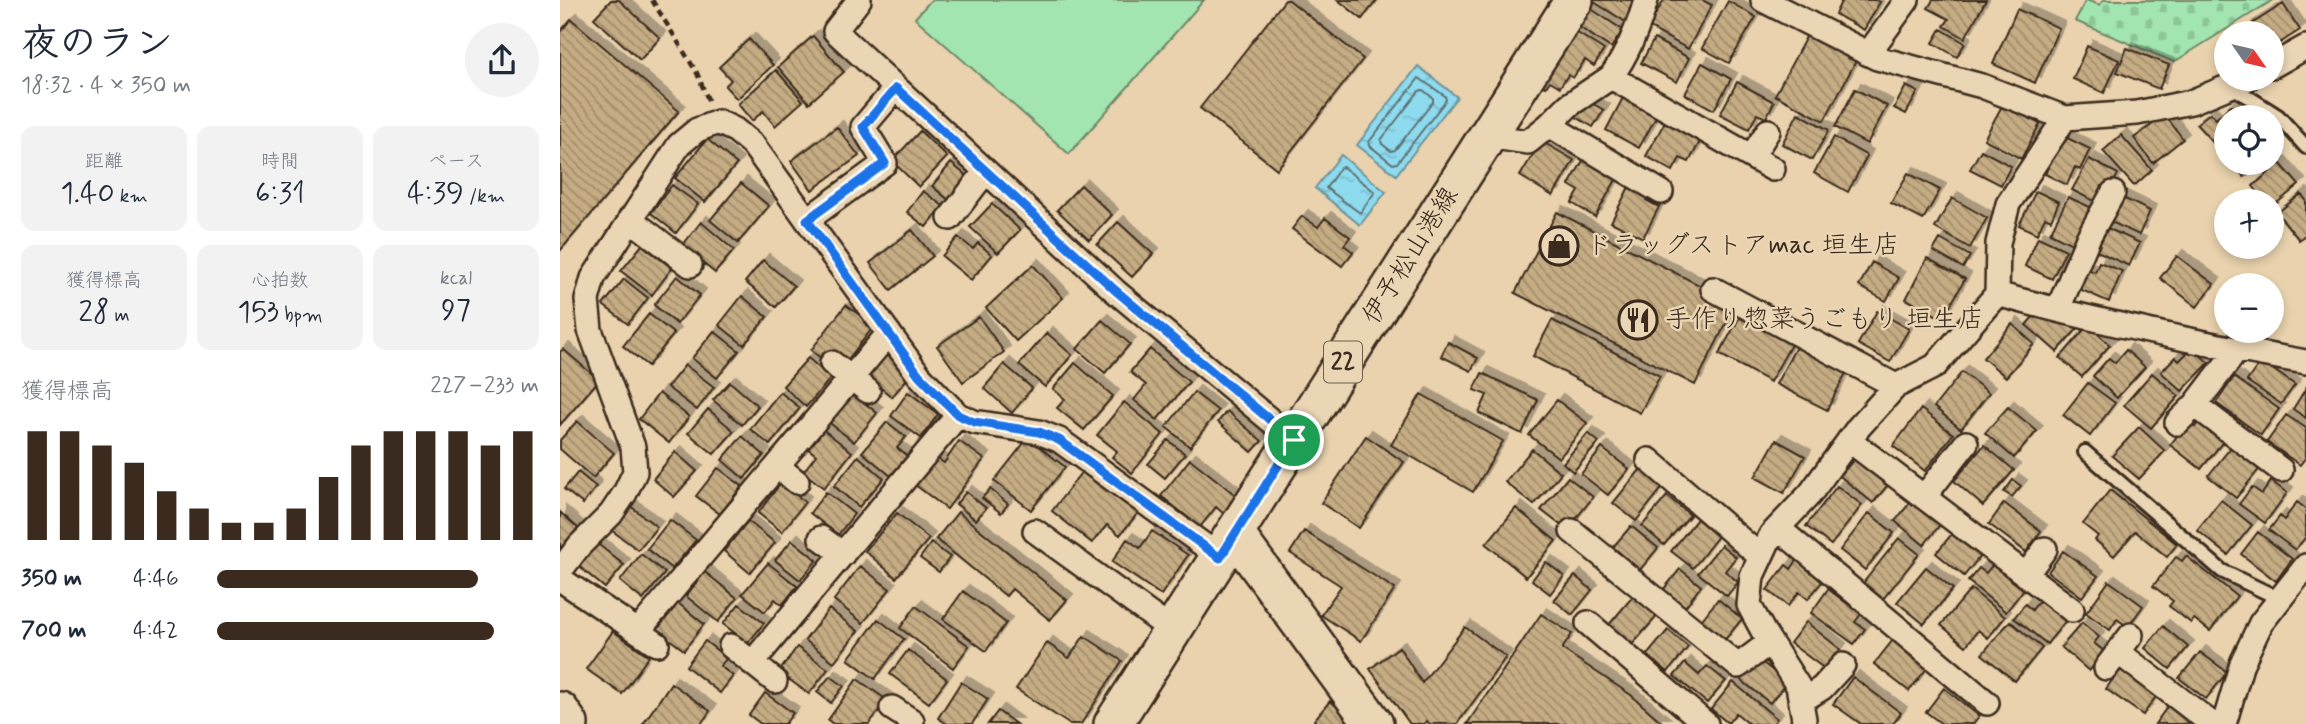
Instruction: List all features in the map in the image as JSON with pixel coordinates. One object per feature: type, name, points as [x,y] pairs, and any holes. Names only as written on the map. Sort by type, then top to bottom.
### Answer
[{"type":"main road","name":"伊予松山港線","points":[[1113,724],[1574,0]]},
{"type":"main road","points":[[1228,546],[1374,724]]},
{"type":"main road","points":[[560,711],[569,724]]},
{"type":"street","points":[[859,0],[835,31],[1115,290],[1294,440]]},
{"type":"street","points":[[1487,136],[1528,142],[1569,105],[1611,77],[1636,35],[1646,0]]},
{"type":"street","points":[[1765,0],[1877,58],[1982,86],[2065,118],[2137,113],[2191,102],[2217,91]]},
{"type":"street","points":[[1868,54],[1907,0]]},
{"type":"street","points":[[2284,59],[2306,47]]},
{"type":"street","points":[[1611,77],[1773,169]]},
{"type":"street","points":[[807,220],[885,163],[863,127],[896,88]]},
{"type":"street","points":[[1802,713],[1798,686],[1749,605],[1752,576],[1771,536],[1810,494],[1849,440],[1896,386],[1936,366],[1997,293],[1997,243],[2008,204],[2065,118]]},
{"type":"street","points":[[560,571],[579,546],[611,514],[635,472],[633,447],[590,330],[587,300],[593,278],[679,145],[697,130],[718,122],[735,130],[753,145],[919,375],[958,415],[974,422],[1039,432],[1059,440],[1228,546]]},
{"type":"street","points":[[1549,125],[1661,192]]},
{"type":"street","points":[[1752,156],[1768,131]]},
{"type":"street","points":[[950,218],[986,171]]},
{"type":"street","points":[[2057,309],[2089,236],[2113,193]]},
{"type":"street","points":[[630,219],[690,265]]},
{"type":"street","points":[[1713,289],[1896,386]]},
{"type":"street","points":[[1997,293],[2237,350],[2306,362]]},
{"type":"street","points":[[560,579],[648,638],[777,466],[860,384],[889,333]]},
{"type":"street","points":[[2177,423],[2195,405],[2237,350]]},
{"type":"street","points":[[832,363],[860,384]]},
{"type":"street","points":[[2195,405],[2281,470]]},
{"type":"street","points":[[752,663],[958,415]]},
{"type":"street","points":[[1849,440],[2072,610]]},
{"type":"street","points":[[1924,497],[1966,443]]},
{"type":"street","points":[[1649,460],[1761,557]]},
{"type":"street","points":[[777,466],[797,482]]},
{"type":"street","points":[[1778,528],[1987,703]]},
{"type":"street","points":[[1035,531],[1172,631]]},
{"type":"street","points":[[1587,534],[1691,615],[1738,666],[1770,642]]},
{"type":"street","points":[[821,538],[843,554]]},
{"type":"street","points":[[2026,575],[2045,549]]},
{"type":"street","points":[[2224,724],[2242,663],[2261,623],[2306,566]]},
{"type":"street","points":[[1588,623],[1706,724]]},
{"type":"street","points":[[731,646],[775,681]]},
{"type":"street","points":[[2118,651],[2212,724]]},
{"type":"street","points":[[1802,713],[1843,665]]},
{"type":"street","points":[[892,708],[912,721],[910,724]]},
{"type":"lane","points":[[2249,91],[2278,116],[2306,147]]},
{"type":"lane","points":[[2085,452],[2222,571],[2280,599]]},
{"type":"path","points":[[652,0],[697,73],[718,122]]},
{"type":"green space","points":[[931,0],[1204,0],[1069,154],[915,18]]},
{"type":"green space","points":[[2086,0],[2100,5],[2103,0],[2273,0],[2239,21],[2214,21],[2214,37],[2174,62],[2075,21]]},
{"type":"water","points":[[1418,66],[1457,97],[1396,175],[1357,145]]},
{"type":"water","points":[[1341,155],[1386,192],[1360,225],[1315,188]]},
{"type":"building","points":[[611,0],[619,0],[660,38],[640,60],[594,18]]},
{"type":"building","points":[[1285,0],[1289,0],[1363,59],[1277,169],[1200,108]]},
{"type":"building","points":[[1338,0],[1377,0],[1362,19]]},
{"type":"building","points":[[1591,0],[1640,0],[1626,22]]},
{"type":"building","points":[[1664,0],[1702,0],[1712,5],[1688,49],[1648,27]]},
{"type":"building","points":[[1842,0],[1880,2],[1864,30],[1835,14]]},
{"type":"building","points":[[1933,0],[1986,0],[1965,38],[1944,26],[1949,19],[1928,8]]},
{"type":"building","points":[[1728,1],[1756,17],[1729,63],[1702,48]]},
{"type":"building","points":[[1582,3],[1623,30],[1611,48],[1570,21]]},
{"type":"building","points":[[2283,4],[2300,30],[2284,40],[2284,21],[2256,21]]},
{"type":"building","points":[[2017,9],[2059,28],[2035,83],[1993,64]]},
{"type":"building","points":[[571,19],[679,111],[560,251],[560,32]]},
{"type":"building","points":[[1565,25],[1604,50],[1594,66],[1585,60],[1573,78],[1568,75],[1560,87],[1550,81],[1546,87],[1531,77]]},
{"type":"building","points":[[1941,29],[1965,43],[1957,57],[1933,43]]},
{"type":"building","points":[[1808,33],[1857,59],[1824,121],[1775,95]]},
{"type":"building","points":[[813,36],[844,72],[809,103],[778,67]]},
{"type":"building","points":[[749,39],[773,65],[737,99],[725,86],[731,80],[719,67]]},
{"type":"building","points":[[1654,39],[1689,58],[1677,82],[1641,63]]},
{"type":"building","points":[[2087,46],[2119,60],[2104,93],[2073,79]]},
{"type":"building","points":[[2127,48],[2169,65],[2159,89],[2117,72]]},
{"type":"building","points":[[1702,63],[1731,79],[1714,110],[1685,94]]},
{"type":"building","points":[[776,70],[803,101],[775,126],[763,111],[752,121],[738,104]]},
{"type":"building","points":[[1737,82],[1774,102],[1766,118],[1757,114],[1749,129],[1720,114]]},
{"type":"building","points":[[1906,86],[1918,92],[1906,114],[1894,108]]},
{"type":"building","points":[[1855,89],[1887,106],[1867,144],[1835,127]]},
{"type":"building","points":[[1626,92],[1660,110],[1639,148],[1606,130]]},
{"type":"building","points":[[1586,100],[1604,110],[1593,127],[1576,117]]},
{"type":"building","points":[[2003,104],[2040,124],[2021,159],[1984,139]]},
{"type":"building","points":[[1798,113],[1829,130],[1812,160],[1782,144]]},
{"type":"building","points":[[2210,113],[2214,117],[2214,144],[2196,124]]},
{"type":"building","points":[[2165,115],[2183,139],[2153,163],[2134,138]]},
{"type":"building","points":[[1668,116],[1703,136],[1689,162],[1680,158],[1673,171],[1646,156]]},
{"type":"building","points":[[837,127],[859,156],[812,190],[791,161]]},
{"type":"building","points":[[920,131],[947,157],[919,187],[892,161]]},
{"type":"building","points":[[2121,135],[2152,170],[2134,186],[2103,151]]},
{"type":"building","points":[[2063,136],[2090,149],[2080,170],[2075,167],[2067,185],[2045,174]]},
{"type":"building","points":[[1834,137],[1867,156],[1848,192],[1814,173]]},
{"type":"building","points":[[707,139],[737,164],[705,202],[675,178]]},
{"type":"building","points":[[1541,141],[1574,160],[1553,196],[1520,176]]},
{"type":"building","points":[[1981,150],[2011,166],[2001,185],[1970,169]]},
{"type":"building","points":[[1585,157],[1618,176],[1595,217],[1572,203],[1579,191],[1569,185]]},
{"type":"building","points":[[2089,159],[2118,174],[2102,205],[2072,190]]},
{"type":"building","points":[[951,163],[969,178],[950,201],[932,186]]},
{"type":"building","points":[[2284,168],[2299,185],[2284,197],[2284,189],[2255,189],[2253,186],[2266,175],[2284,175]]},
{"type":"building","points":[[1908,173],[1940,190],[1923,220],[1891,203]]},
{"type":"building","points":[[741,183],[769,206],[738,243],[710,220]]},
{"type":"building","points":[[672,185],[698,204],[676,233],[651,213]]},
{"type":"building","points":[[1081,185],[1112,215],[1089,240],[1057,210]]},
{"type":"building","points":[[1630,185],[1648,195],[1646,200],[1659,207],[1643,238],[1611,222]]},
{"type":"building","points":[[923,191],[943,206],[926,227],[907,212]]},
{"type":"building","points":[[2036,191],[2059,202],[2051,220],[2045,217],[2037,234],[2019,225]]},
{"type":"building","points":[[2301,194],[2306,200],[2306,234],[2299,240],[2284,222],[2284,207]]},
{"type":"building","points":[[2119,196],[2150,211],[2139,235],[2107,220]]},
{"type":"building","points":[[2068,197],[2092,208],[2074,245],[2050,233]]},
{"type":"building","points":[[1952,198],[1987,218],[1970,248],[1935,228]]},
{"type":"building","points":[[992,204],[1020,230],[998,253],[970,227]]},
{"type":"building","points":[[1557,212],[1736,304],[1695,385],[1515,293]]},
{"type":"building","points":[[1302,216],[1318,227],[1325,218],[1350,237],[1344,245],[1353,252],[1342,266],[1292,229]]},
{"type":"building","points":[[701,222],[734,250],[715,273],[682,246]]},
{"type":"building","points":[[1118,222],[1153,254],[1132,277],[1097,245]]},
{"type":"building","points":[[2107,228],[2140,243],[2129,266],[2097,251]]},
{"type":"building","points":[[912,230],[933,256],[891,290],[870,263]]},
{"type":"building","points":[[958,237],[973,249],[978,243],[992,255],[971,280],[942,256]]},
{"type":"building","points":[[2038,237],[2066,250],[2052,279],[2025,266]]},
{"type":"building","points":[[1940,239],[1970,256],[1963,268],[1933,251]]},
{"type":"building","points":[[642,245],[672,268],[652,295],[621,271]]},
{"type":"building","points":[[2177,256],[2214,284],[2197,307],[2160,278]]},
{"type":"building","points":[[1927,258],[1965,279],[1943,319],[1906,299]]},
{"type":"building","points":[[763,260],[794,286],[776,307],[745,282]]},
{"type":"building","points":[[1872,262],[1899,278],[1886,301],[1859,286]]},
{"type":"building","points":[[2099,262],[2122,271],[2109,302],[2077,288],[2085,268],[2095,272]]},
{"type":"building","points":[[1033,265],[1063,298],[1016,341],[986,308]]},
{"type":"building","points":[[677,276],[700,295],[677,324],[654,305]]},
{"type":"building","points":[[624,279],[648,298],[628,324],[603,305]]},
{"type":"building","points":[[742,296],[767,317],[744,345],[719,325]]},
{"type":"building","points":[[846,305],[874,326],[845,363],[830,351],[823,360],[811,350]]},
{"type":"building","points":[[2040,309],[2055,323],[2062,314],[2078,328],[2057,352],[2026,325]]},
{"type":"building","points":[[1877,311],[1909,329],[1890,362],[1858,344]]},
{"type":"building","points":[[1742,313],[1793,341],[1770,382],[1719,354]]},
{"type":"building","points":[[649,314],[674,334],[648,366],[623,346]]},
{"type":"building","points":[[979,317],[1004,352],[963,382],[937,346]]},
{"type":"building","points":[[1102,320],[1130,344],[1105,373],[1077,349]]},
{"type":"building","points":[[1552,320],[1660,376],[1640,413],[1533,356]]},
{"type":"building","points":[[2012,324],[2034,344],[2006,377],[1983,358]]},
{"type":"building","points":[[2088,325],[2110,345],[2082,377],[2060,358]]},
{"type":"building","points":[[714,331],[739,351],[717,378],[692,358]]},
{"type":"building","points":[[1047,333],[1072,355],[1045,387],[1019,365]]},
{"type":"building","points":[[1448,342],[1478,358],[1471,371],[1441,356]]},
{"type":"building","points":[[1798,343],[1848,369],[1827,410],[1776,384]]},
{"type":"building","points":[[2192,348],[2209,363],[2182,391],[2161,372],[2175,357],[2179,361]]},
{"type":"building","points":[[563,349],[599,380],[560,425],[560,352]]},
{"type":"building","points":[[1150,349],[1189,382],[1157,420],[1134,400],[1146,385],[1130,372]]},
{"type":"building","points":[[2126,350],[2145,367],[2117,398],[2093,376],[2109,358],[2115,363]]},
{"type":"building","points":[[883,352],[911,374],[892,397],[865,375]]},
{"type":"building","points":[[808,358],[831,378],[806,407],[783,386]]},
{"type":"building","points":[[2261,361],[2295,385],[2281,404],[2247,381]]},
{"type":"building","points":[[1075,363],[1113,396],[1084,430],[1057,408],[1065,399],[1053,389]]},
{"type":"building","points":[[1004,364],[1032,388],[1012,413],[984,388]]},
{"type":"building","points":[[685,365],[714,387],[697,410],[667,387]]},
{"type":"building","points":[[1962,372],[1989,393],[1961,429],[1934,407]]},
{"type":"building","points":[[1482,373],[1538,400],[1522,434],[1479,413],[1487,395],[1474,390]]},
{"type":"building","points":[[2152,373],[2179,396],[2151,428],[2124,405]]},
{"type":"building","points":[[2234,377],[2279,409],[2261,435],[2216,403]]},
{"type":"building","points":[[730,382],[758,406],[742,425],[713,400]]},
{"type":"building","points":[[2088,383],[2115,403],[2090,436],[2063,415]]},
{"type":"building","points":[[2306,388],[2306,418],[2293,409]]},
{"type":"building","points":[[780,392],[800,408],[770,445],[750,429]]},
{"type":"building","points":[[908,392],[938,414],[921,438],[891,416]]},
{"type":"building","points":[[1194,392],[1218,411],[1190,447],[1166,427]]},
{"type":"building","points":[[659,393],[689,417],[669,443],[639,419]]},
{"type":"building","points":[[853,394],[877,413],[854,442],[830,423]]},
{"type":"building","points":[[1421,394],[1503,441],[1473,492],[1391,445]]},
{"type":"building","points":[[1557,400],[1587,423],[1559,458],[1529,435]]},
{"type":"building","points":[[1124,402],[1163,434],[1132,473],[1112,457],[1117,451],[1097,435]]},
{"type":"building","points":[[2008,407],[2037,431],[2014,458],[1985,433]]},
{"type":"building","points":[[708,409],[734,431],[714,454],[688,433]]},
{"type":"building","points":[[1921,409],[1953,434],[1925,471],[1893,446]]},
{"type":"building","points":[[1227,411],[1262,441],[1252,452],[1218,422]]},
{"type":"building","points":[[2286,415],[2306,428],[2306,457],[2300,465],[2267,442]]},
{"type":"building","points":[[2201,419],[2226,438],[2201,469],[2170,445],[2189,421],[2195,427]]},
{"type":"building","points":[[577,421],[614,453],[593,478],[560,449],[560,440]]},
{"type":"building","points":[[887,422],[906,437],[897,448],[907,456],[891,476],[862,452]]},
{"type":"building","points":[[2139,427],[2165,451],[2139,479],[2112,456]]},
{"type":"building","points":[[821,428],[852,452],[824,488],[803,472],[816,455],[806,447]]},
{"type":"building","points":[[1588,433],[1599,442],[1573,472],[1563,463]]},
{"type":"building","points":[[742,436],[764,455],[744,479],[722,460]]},
{"type":"building","points":[[1366,436],[1404,462],[1359,528],[1321,503]]},
{"type":"building","points":[[1028,438],[1065,467],[1031,510],[994,481]]},
{"type":"building","points":[[1168,440],[1185,454],[1165,478],[1148,464]]},
{"type":"building","points":[[1776,440],[1805,456],[1784,493],[1755,477]]},
{"type":"building","points":[[959,441],[984,459],[947,509],[914,484],[934,456],[944,463]]},
{"type":"building","points":[[1984,445],[2014,470],[1983,506],[1954,481]]},
{"type":"building","points":[[2232,446],[2260,468],[2236,498],[2208,476]]},
{"type":"building","points":[[1602,448],[1629,469],[1608,495],[1581,474]]},
{"type":"building","points":[[1532,449],[1561,473],[1534,505],[1505,482]]},
{"type":"building","points":[[675,452],[697,471],[674,497],[653,479]]},
{"type":"building","points":[[1859,453],[1892,480],[1873,503],[1840,476]]},
{"type":"building","points":[[858,456],[884,478],[859,507],[834,486]]},
{"type":"building","points":[[1190,459],[1237,496],[1224,514],[1216,507],[1200,527],[1161,496]]},
{"type":"building","points":[[1644,465],[1666,483],[1636,521],[1613,503]]},
{"type":"building","points":[[718,468],[742,486],[720,514],[696,496]]},
{"type":"building","points":[[1083,470],[1138,513],[1120,535],[1107,525],[1092,543],[1052,511]]},
{"type":"building","points":[[578,472],[596,487],[583,504],[564,489]]},
{"type":"building","points":[[1568,477],[1593,497],[1567,530],[1541,510]]},
{"type":"building","points":[[2013,480],[2021,486],[2012,497],[2004,492]]},
{"type":"building","points":[[2271,481],[2287,493],[2265,523],[2239,504],[2252,487],[2262,494]]},
{"type":"building","points":[[781,483],[805,502],[782,532],[758,513]]},
{"type":"building","points":[[1837,486],[1862,505],[1831,545],[1806,526]]},
{"type":"building","points":[[990,489],[1008,504],[1001,513],[982,498]]},
{"type":"building","points":[[2110,490],[2177,544],[2167,557],[2135,531],[2114,556],[2095,540],[2098,536],[2083,524]]},
{"type":"building","points":[[826,492],[854,514],[838,535],[810,513]]},
{"type":"building","points":[[966,492],[986,508],[976,520],[956,504]]},
{"type":"building","points":[[1667,496],[1690,515],[1664,545],[1642,526]]},
{"type":"building","points":[[1913,499],[1942,522],[1924,545],[1895,521]]},
{"type":"building","points":[[2221,500],[2252,525],[2228,555],[2197,530]]},
{"type":"building","points":[[2297,502],[2306,509],[2306,537],[2295,550],[2269,530],[2280,516],[2284,520]]},
{"type":"building","points":[[2004,503],[2041,531],[2026,552],[1989,524]]},
{"type":"building","points":[[629,505],[657,527],[638,550],[610,529]]},
{"type":"building","points":[[1516,508],[1556,541],[1526,577],[1486,544]]},
{"type":"building","points":[[560,512],[578,528],[560,549]]},
{"type":"building","points":[[958,512],[1067,600],[1050,620],[1012,589],[1006,596],[936,539]]},
{"type":"building","points":[[897,513],[929,539],[896,578],[865,551]]},
{"type":"building","points":[[1869,513],[1894,533],[1865,570],[1840,550]]},
{"type":"building","points":[[1697,519],[1718,536],[1693,568],[1671,551]]},
{"type":"building","points":[[670,520],[696,540],[672,569],[647,549]]},
{"type":"building","points":[[748,521],[775,543],[750,573],[724,551]]},
{"type":"building","points":[[1631,526],[1658,548],[1640,570],[1613,547]]},
{"type":"building","points":[[1956,529],[1984,551],[1964,576],[1936,553]]},
{"type":"building","points":[[1152,531],[1188,555],[1161,595],[1112,562],[1127,539],[1140,548]]},
{"type":"building","points":[[1304,531],[1395,589],[1361,641],[1321,615],[1341,586],[1290,553]]},
{"type":"building","points":[[2258,532],[2292,559],[2276,581],[2241,554]]},
{"type":"building","points":[[1899,538],[1919,554],[1883,599],[1863,583]]},
{"type":"building","points":[[792,540],[817,560],[800,580],[775,560]]},
{"type":"building","points":[[594,541],[624,565],[605,588],[576,564]]},
{"type":"building","points":[[931,543],[950,557],[939,572],[920,558]]},
{"type":"building","points":[[1721,545],[1736,557],[1725,571],[1738,582],[1727,596],[1698,573]]},
{"type":"building","points":[[2063,551],[2098,576],[2082,597],[2048,572]]},
{"type":"building","points":[[641,554],[665,573],[643,600],[620,581]]},
{"type":"building","points":[[2186,556],[2237,596],[2210,631],[2194,619],[2191,623],[2169,606],[2173,601],[2153,586],[2176,557],[2182,561]]},
{"type":"building","points":[[1798,559],[1824,579],[1808,599],[1799,592],[1788,606],[1767,590],[1786,565],[1791,569]]},
{"type":"building","points":[[1996,561],[2027,585],[2006,612],[1968,581],[1979,568],[1986,573]]},
{"type":"building","points":[[1546,562],[1564,576],[1550,594],[1532,580]]},
{"type":"building","points":[[768,563],[797,586],[782,605],[775,599],[765,612],[742,594]]},
{"type":"building","points":[[860,566],[890,589],[863,623],[834,600]]},
{"type":"building","points":[[1926,567],[1953,589],[1924,624],[1897,602]]},
{"type":"building","points":[[1680,569],[1701,586],[1685,607],[1663,590]]},
{"type":"building","points":[[705,572],[737,598],[718,622],[686,596]]},
{"type":"building","points":[[1575,576],[1592,590],[1572,615],[1554,600]]},
{"type":"building","points":[[2109,581],[2143,606],[2128,627],[2117,619],[2110,630],[2086,613]]},
{"type":"building","points":[[1828,589],[1861,614],[1855,622],[1865,629],[1854,644],[1811,613]]},
{"type":"building","points":[[1971,589],[2005,617],[1988,638],[1978,630],[1966,646],[1941,625]]},
{"type":"building","points":[[963,591],[1006,623],[986,651],[943,619]]},
{"type":"building","points":[[1634,595],[1658,615],[1631,646],[1608,626]]},
{"type":"building","points":[[2042,597],[2068,618],[2047,644],[2014,618],[2025,604],[2032,610]]},
{"type":"building","points":[[1718,599],[1742,619],[1724,641],[1700,622]]},
{"type":"building","points":[[678,603],[704,624],[684,650],[657,630]]},
{"type":"building","points":[[739,604],[764,623],[748,643],[723,624]]},
{"type":"building","points":[[916,606],[969,646],[953,668],[900,628]]},
{"type":"building","points":[[829,609],[858,631],[834,662],[805,640]]},
{"type":"building","points":[[1541,614],[1572,634],[1562,649],[1631,695],[1664,724],[1467,724]]},
{"type":"building","points":[[878,619],[904,639],[875,679],[848,659]]},
{"type":"building","points":[[2010,621],[2042,648],[2015,681],[1982,654]]},
{"type":"building","points":[[1806,622],[1840,649],[1825,669],[1790,643]]},
{"type":"building","points":[[2082,623],[2099,637],[2094,643],[2105,652],[2089,671],[2061,647]]},
{"type":"building","points":[[2163,626],[2188,647],[2170,669],[2145,648]]},
{"type":"building","points":[[1465,627],[1506,657],[1457,724],[1430,724],[1426,721],[1424,724],[1410,724],[1370,669],[1399,647],[1422,683]]},
{"type":"building","points":[[1668,630],[1688,647],[1668,672],[1647,655]]},
{"type":"building","points":[[613,631],[649,656],[622,694],[586,669]]},
{"type":"building","points":[[1084,636],[1122,661],[1081,724],[1069,724],[1016,689],[1047,643],[1069,658]]},
{"type":"building","points":[[1893,640],[1928,667],[1909,691],[1874,664]]},
{"type":"building","points":[[705,641],[727,658],[720,666],[733,676],[720,693],[686,666]]},
{"type":"building","points":[[797,647],[828,669],[809,694],[779,672]]},
{"type":"building","points":[[908,650],[947,679],[929,703],[890,674]]},
{"type":"building","points":[[2200,652],[2227,672],[2206,699],[2179,678]]},
{"type":"building","points":[[1758,659],[1787,682],[1770,703],[1741,680]]},
{"type":"building","points":[[1685,663],[1699,675],[1707,666],[1726,681],[1707,703],[1674,676]]},
{"type":"building","points":[[2122,666],[2159,692],[2143,715],[2106,689]]},
{"type":"building","points":[[830,676],[844,686],[831,703],[817,692]]},
{"type":"building","points":[[1853,677],[1901,713],[1893,724],[1861,724],[1833,704]]},
{"type":"building","points":[[857,679],[887,700],[869,724],[833,724],[828,720]]},
{"type":"building","points":[[961,682],[988,699],[972,724],[947,724],[938,718]]},
{"type":"building","points":[[1733,682],[1777,719],[1773,724],[1749,724],[1736,713],[1728,723],[1711,709]]},
{"type":"building","points":[[671,683],[710,711],[701,724],[643,724]]},
{"type":"building","points":[[1944,688],[1979,716],[1973,724],[1942,724],[1926,712]]},
{"type":"building","points":[[765,693],[793,713],[785,724],[761,724],[749,715]]},
{"type":"building","points":[[1330,701],[1358,724],[1319,724],[1314,720]]},
{"type":"building","points":[[2170,703],[2197,724],[2155,724]]},
{"type":"building","points":[[998,711],[1016,724],[988,724]]},
{"type":"place","name":"ドラッグストアmac 垣生店","points":[[1559,246]]},
{"type":"place","name":"手作り惣菜うごもり 垣生店","points":[[1638,320]]},
{"type":"route","points":[[896,88],[1115,290],[1294,440],[1220,558],[1059,440],[1039,432],[1009,426],[991,426],[958,415],[919,375],[807,220],[885,163],[863,127],[896,88]]}]
